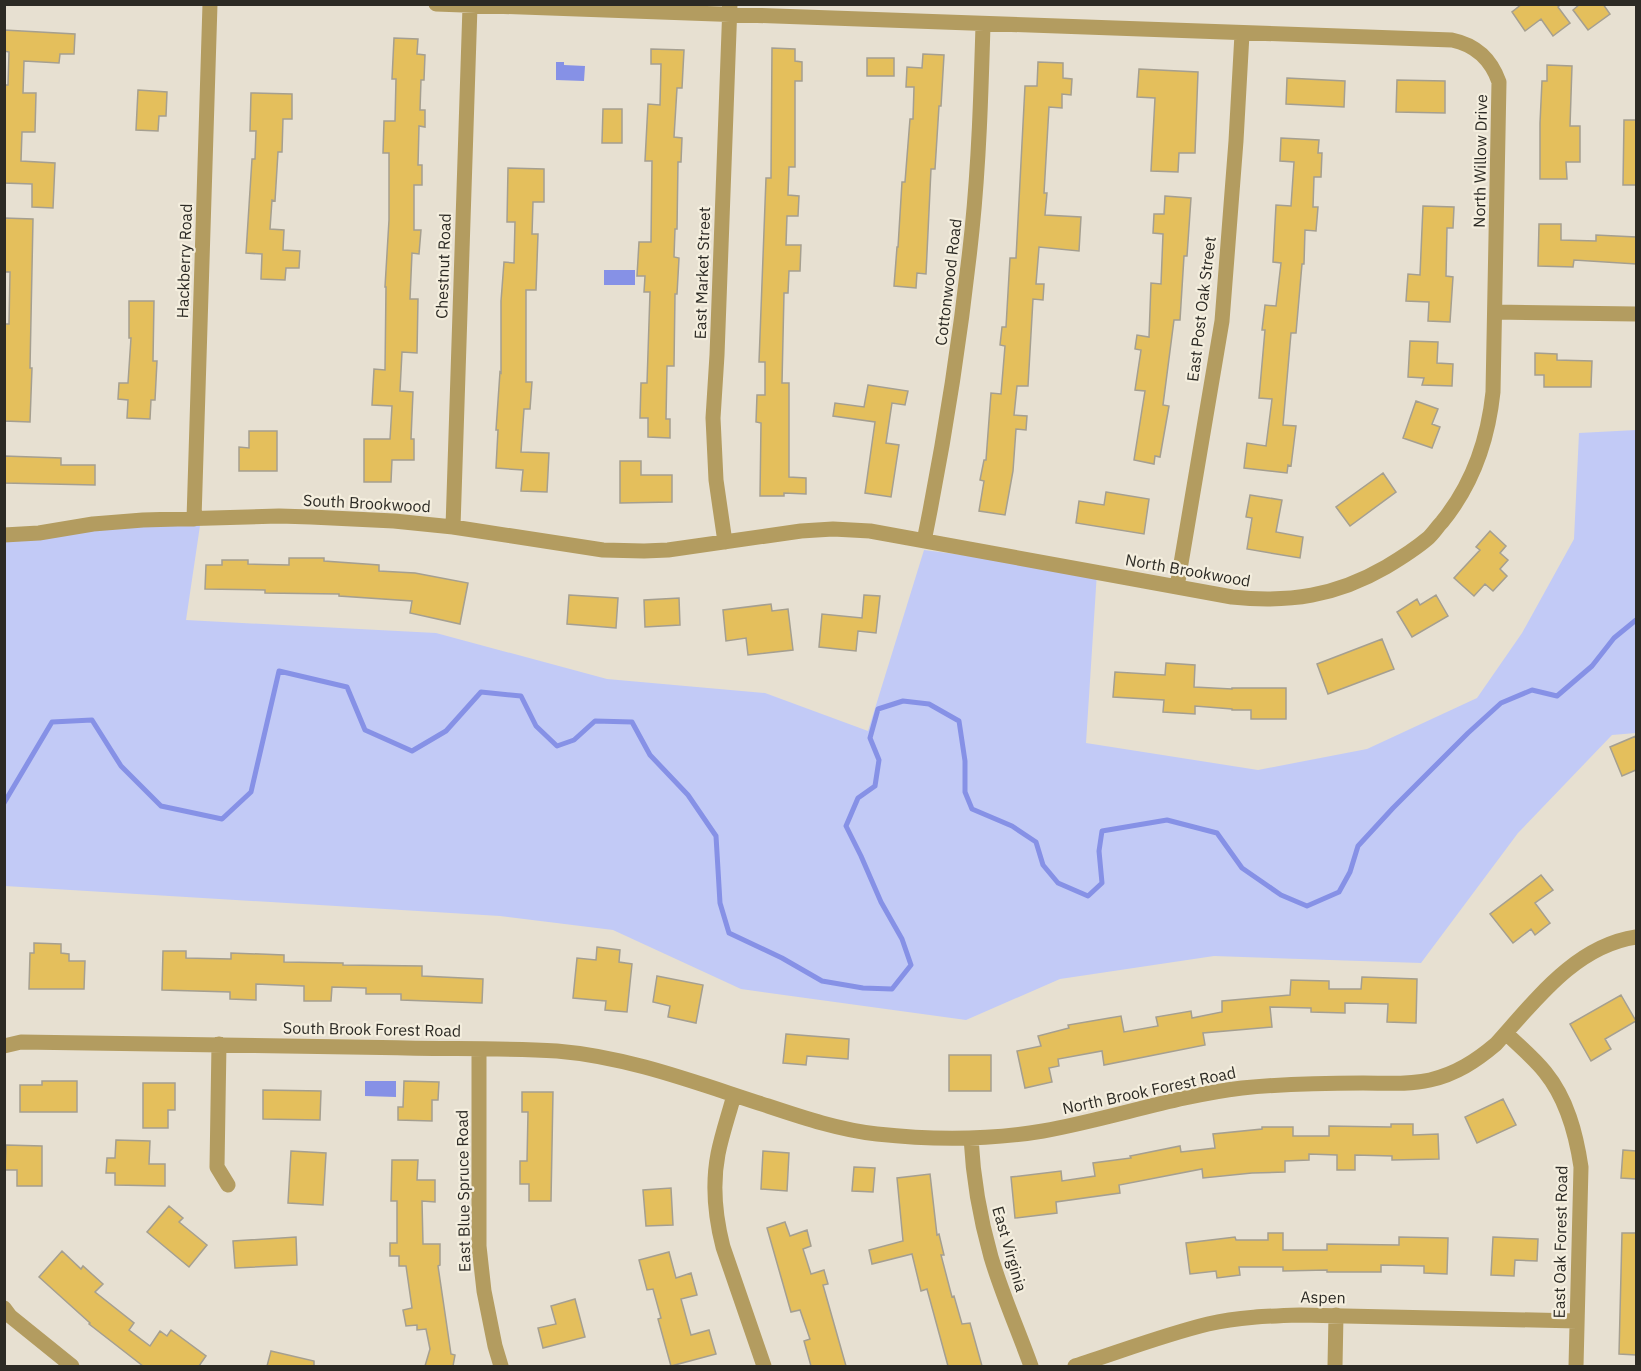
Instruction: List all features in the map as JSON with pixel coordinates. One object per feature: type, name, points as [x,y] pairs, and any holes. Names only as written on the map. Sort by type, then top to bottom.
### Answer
[{"type":"street","name":"Hackberry Road","points":[[194,519],[210,4]]},
{"type":"street","name":"North Willow Drive","points":[[436,4],[730,10],[983,25],[1452,40],[1471,46],[1486,58],[1492,65],[1499,82],[1495,312]]},
{"type":"street","name":"Chestnut Road","points":[[453,527],[470,6]]},
{"type":"street","name":"East Market Street","points":[[725,542],[716,480],[713,418],[730,10]]},
{"type":"street","name":"Cottonwood Road","points":[[924,541],[948,414],[966,285],[978,155],[983,25]]},
{"type":"street","name":"East Post Oak Street","points":[[1177,587],[1222,321],[1242,34]]},
{"type":"street","name":"North Brookwood","points":[[725,542],[801,531],[833,529],[870,531],[1233,597],[1259,600],[1321,594],[1347,586],[1407,555],[1429,537],[1461,496],[1478,463],[1487,434],[1493,392],[1495,312]]},
{"type":"street","points":[[1495,312],[1636,314]]},
{"type":"street","name":"South Brookwood","points":[[4,535],[143,520],[279,516],[394,521],[453,527],[603,550],[668,550],[725,542]]},
{"type":"street","name":"North Brook Forest Road","points":[[734,1095],[826,1125],[875,1134],[971,1138],[1043,1131],[1203,1094],[1240,1088],[1305,1083],[1413,1083],[1453,1072],[1472,1063],[1496,1044],[1562,973],[1584,957],[1607,946],[1636,938]]},
{"type":"street","name":"East Oak Forest Road","points":[[1506,1033],[1545,1072],[1572,1121],[1576,1137],[1581,1167],[1576,1366]]},
{"type":"street","name":"South Brook Forest Road","points":[[4,1046],[21,1042],[219,1044],[558,1052],[591,1056],[660,1071],[734,1095]]},
{"type":"street","points":[[219,1044],[217,1167],[228,1185]]},
{"type":"street","name":"East Blue Spruce Road","points":[[479,1050],[480,1246],[484,1291],[501,1366]]},
{"type":"street","points":[[734,1095],[718,1153],[715,1201],[723,1246],[764,1366]]},
{"type":"street","name":"East Virginia","points":[[971,1138],[976,1189],[985,1232],[996,1273],[1031,1366]]},
{"type":"street","points":[[4,1308],[10,1316],[72,1366]]},
{"type":"street","points":[[1335,1366],[1336,1315]]},
{"type":"street","name":"Aspen","points":[[1075,1366],[1167,1335],[1209,1324],[1256,1317],[1336,1315],[1577,1321]]},
{"type":"shaded area","points":[[1636,430],[1636,733],[1612,735],[1518,833],[1421,963],[1214,956],[1060,979],[966,1020],[741,989],[613,930],[500,916],[5,886],[4,532],[201,519],[186,620],[436,633],[607,679],[765,693],[868,731],[924,550],[1097,572],[1086,743],[1258,770],[1367,749],[1477,698],[1522,633],[1574,539],[1579,433]]},
{"type":"water","points":[[556,62],[564,62],[564,65],[585,66],[584,81],[556,80]]},
{"type":"water","points":[[604,270],[635,270],[635,285],[604,285]]},
{"type":"water","points":[[365,1081],[396,1081],[396,1097],[365,1096]]},
{"type":"building","points":[[1522,4],[1561,4],[1558,7],[1570,23],[1553,36],[1541,19],[1525,31],[1512,12]]},
{"type":"building","points":[[1580,4],[1603,4],[1610,14],[1588,30],[1573,10]]},
{"type":"building","points":[[4,30],[75,34],[74,54],[60,54],[59,63],[24,61],[23,93],[36,93],[35,132],[22,132],[21,161],[55,163],[53,208],[32,207],[32,184],[4,183],[4,85],[8,85],[9,52],[4,51]]},
{"type":"building","points":[[394,38],[418,39],[417,54],[425,55],[420,110],[425,110],[425,127],[419,126],[418,165],[422,165],[422,185],[414,185],[414,230],[421,230],[419,254],[412,253],[410,299],[418,299],[417,353],[402,352],[400,391],[413,392],[411,439],[414,439],[414,460],[392,460],[391,482],[364,482],[364,439],[390,439],[392,406],[372,405],[374,369],[385,370],[389,153],[383,153],[384,121],[395,121],[396,79],[392,79]]},
{"type":"building","points":[[772,48],[795,49],[795,61],[802,62],[802,81],[795,81],[795,167],[789,167],[788,195],[799,196],[798,216],[787,216],[786,245],[801,245],[800,271],[789,271],[788,293],[784,293],[782,383],[789,383],[789,477],[806,478],[806,494],[784,493],[784,496],[760,496],[761,423],[756,422],[757,395],[765,395],[765,362],[759,362],[766,178],[771,178]]},
{"type":"building","points":[[651,49],[684,50],[682,88],[677,88],[674,137],[682,138],[681,162],[678,162],[677,229],[675,229],[674,257],[679,258],[677,294],[675,294],[674,366],[667,366],[666,419],[670,419],[670,438],[648,437],[648,418],[640,418],[641,383],[647,383],[650,292],[644,292],[645,276],[637,276],[639,242],[651,242],[652,161],[645,161],[648,104],[660,105],[661,64],[651,64]]},
{"type":"building","points":[[923,54],[944,55],[935,169],[931,169],[926,274],[917,273],[916,288],[894,286],[902,182],[905,182],[910,119],[913,119],[914,87],[906,87],[907,67],[922,68]]},
{"type":"building","points":[[867,58],[894,58],[894,76],[867,76]]},
{"type":"building","points":[[1038,62],[1063,63],[1063,78],[1072,79],[1071,95],[1062,94],[1062,108],[1049,107],[1044,193],[1047,193],[1045,215],[1081,217],[1079,251],[1039,247],[1036,284],[1044,284],[1043,300],[1033,299],[1028,386],[1017,386],[1014,415],[1027,416],[1026,430],[1016,429],[1013,471],[1005,515],[979,511],[984,481],[980,480],[984,460],[986,460],[991,393],[1001,394],[1005,346],[1000,345],[1002,327],[1006,327],[1010,258],[1016,258],[1025,86],[1037,86]]},
{"type":"building","points":[[1547,65],[1572,66],[1570,126],[1580,126],[1580,162],[1566,162],[1567,179],[1540,179],[1542,81],[1547,81]]},
{"type":"building","points":[[1139,69],[1198,72],[1195,153],[1179,153],[1178,172],[1151,171],[1155,98],[1137,97]]},
{"type":"building","points":[[1287,78],[1345,81],[1344,107],[1286,104]]},
{"type":"building","points":[[1397,80],[1445,81],[1445,113],[1396,112]]},
{"type":"building","points":[[138,90],[167,92],[166,116],[159,116],[158,131],[136,130]]},
{"type":"building","points":[[251,93],[292,94],[292,119],[283,119],[282,152],[278,152],[275,201],[272,200],[270,229],[284,230],[283,250],[300,251],[299,268],[286,268],[285,280],[261,279],[262,254],[246,253],[256,131],[250,131]]},
{"type":"building","points":[[603,109],[622,109],[622,143],[602,143]]},
{"type":"building","points":[[1624,120],[1636,120],[1636,185],[1623,185]]},
{"type":"building","points":[[1281,138],[1319,140],[1318,153],[1322,153],[1321,177],[1314,177],[1313,207],[1318,207],[1316,231],[1305,230],[1304,264],[1302,264],[1296,333],[1291,333],[1283,425],[1296,426],[1291,466],[1288,465],[1287,473],[1244,468],[1247,443],[1266,446],[1272,399],[1259,398],[1265,330],[1262,330],[1265,305],[1276,306],[1281,263],[1273,262],[1276,205],[1291,206],[1294,162],[1280,161]]},
{"type":"building","points":[[508,168],[544,169],[544,202],[533,202],[532,234],[538,234],[536,290],[526,290],[526,382],[532,382],[530,409],[524,409],[521,452],[549,453],[547,492],[521,491],[523,470],[496,468],[504,262],[514,263],[515,222],[507,222]]},
{"type":"building","points":[[1165,196],[1191,198],[1180,320],[1174,320],[1163,405],[1169,406],[1160,457],[1155,456],[1154,464],[1134,460],[1145,391],[1135,390],[1141,350],[1135,349],[1137,335],[1149,337],[1151,283],[1161,284],[1163,234],[1153,233],[1154,214],[1164,214]]},
{"type":"building","points":[[1423,206],[1454,207],[1453,228],[1447,228],[1446,276],[1453,277],[1450,322],[1428,321],[1429,302],[1406,301],[1408,274],[1420,275]]},
{"type":"building","points":[[4,218],[33,219],[30,422],[4,421],[4,324],[9,324],[10,272],[4,272]]},
{"type":"building","points":[[1539,224],[1561,224],[1561,240],[1596,241],[1596,235],[1636,237],[1636,264],[1574,260],[1573,267],[1538,266]]},
{"type":"building","points":[[129,301],[154,301],[153,361],[157,361],[155,400],[151,400],[150,419],[127,418],[128,400],[118,399],[119,383],[128,383],[131,338],[129,338]]},
{"type":"building","points":[[1410,341],[1438,342],[1437,363],[1453,364],[1452,386],[1422,385],[1424,378],[1408,377]]},
{"type":"building","points":[[1535,353],[1557,354],[1557,360],[1592,361],[1591,387],[1544,387],[1544,375],[1535,375]]},
{"type":"building","points":[[868,385],[908,391],[905,405],[892,403],[886,443],[899,445],[891,497],[865,493],[875,422],[833,416],[835,403],[864,407]]},
{"type":"building","points":[[1416,401],[1438,409],[1432,424],[1440,427],[1432,448],[1403,438]]},
{"type":"building","points":[[249,431],[277,431],[277,471],[239,471],[239,447],[249,448]]},
{"type":"building","points":[[4,456],[61,458],[61,465],[95,465],[95,485],[4,483]]},
{"type":"building","points":[[620,461],[641,461],[641,475],[672,475],[672,502],[620,503]]},
{"type":"building","points":[[1383,473],[1396,492],[1350,526],[1336,507]]},
{"type":"building","points":[[1106,492],[1149,499],[1144,534],[1076,523],[1079,501],[1104,505]]},
{"type":"building","points":[[1250,495],[1282,500],[1276,532],[1303,537],[1300,558],[1247,549],[1252,518],[1246,517]]},
{"type":"building","points":[[1490,531],[1506,546],[1500,553],[1508,560],[1500,569],[1507,576],[1493,591],[1485,584],[1474,596],[1454,578],[1480,550],[1476,547]]},
{"type":"building","points":[[289,558],[324,558],[324,561],[379,565],[379,571],[415,573],[468,583],[460,624],[410,613],[412,601],[339,596],[339,594],[205,589],[206,565],[222,565],[222,560],[248,560],[248,564],[289,565]]},
{"type":"building","points":[[569,595],[618,598],[616,628],[567,624]]},
{"type":"building","points":[[864,595],[880,596],[876,633],[858,631],[856,651],[819,647],[822,614],[862,618]]},
{"type":"building","points":[[1436,595],[1448,616],[1412,637],[1397,612],[1417,599],[1420,605]]},
{"type":"building","points":[[679,598],[680,625],[645,627],[644,600]]},
{"type":"building","points":[[771,604],[772,611],[788,609],[793,650],[748,655],[746,638],[726,641],[723,610]]},
{"type":"building","points":[[1382,639],[1394,669],[1328,694],[1317,664]]},
{"type":"building","points":[[1166,663],[1195,665],[1194,687],[1286,688],[1286,719],[1251,719],[1251,710],[1195,706],[1195,714],[1163,712],[1164,700],[1113,697],[1115,672],[1165,675]]},
{"type":"building","points":[[1636,736],[1636,770],[1622,776],[1610,747]]},
{"type":"building","points":[[1541,875],[1553,890],[1535,903],[1550,923],[1535,935],[1531,929],[1513,943],[1490,914]]},
{"type":"building","points":[[34,943],[61,944],[61,953],[69,954],[69,961],[85,961],[84,989],[29,989],[30,953],[34,953]]},
{"type":"building","points":[[597,947],[620,950],[619,962],[632,964],[627,1012],[605,1010],[606,1001],[573,998],[577,958],[596,960]]},
{"type":"building","points":[[163,951],[186,951],[186,958],[231,959],[231,953],[284,955],[284,962],[422,966],[422,976],[483,979],[482,1003],[401,1000],[401,994],[366,994],[366,988],[332,987],[331,1001],[304,1001],[304,986],[256,984],[256,1000],[230,999],[230,992],[162,990]]},
{"type":"building","points":[[657,976],[703,985],[696,1023],[668,1017],[670,1006],[653,1002]]},
{"type":"building","points":[[1362,977],[1417,979],[1416,1023],[1387,1022],[1388,1004],[1345,1003],[1345,1013],[1311,1012],[1311,1008],[1270,1007],[1272,1027],[1203,1033],[1205,1045],[1104,1065],[1102,1051],[1058,1059],[1059,1066],[1049,1068],[1052,1082],[1025,1088],[1017,1051],[1041,1046],[1038,1036],[1069,1028],[1068,1025],[1121,1016],[1124,1032],[1158,1026],[1156,1017],[1191,1011],[1192,1018],[1222,1012],[1222,1001],[1290,995],[1291,980],[1329,981],[1329,989],[1361,989]]},
{"type":"building","points":[[1621,995],[1636,1021],[1605,1039],[1611,1049],[1591,1061],[1570,1024]]},
{"type":"building","points":[[786,1034],[849,1039],[848,1059],[807,1056],[806,1065],[783,1063]]},
{"type":"building","points":[[949,1055],[991,1055],[991,1091],[949,1091]]},
{"type":"building","points":[[42,1081],[77,1081],[77,1112],[20,1112],[20,1085],[42,1085]]},
{"type":"building","points":[[404,1081],[439,1082],[438,1100],[432,1100],[432,1121],[398,1120],[398,1107],[403,1107]]},
{"type":"building","points":[[143,1083],[175,1083],[175,1110],[168,1110],[168,1128],[143,1128]]},
{"type":"building","points":[[263,1090],[321,1091],[320,1120],[263,1119]]},
{"type":"building","points":[[522,1092],[553,1092],[551,1201],[529,1201],[529,1184],[520,1184],[520,1161],[527,1161],[528,1112],[522,1112]]},
{"type":"building","points":[[1503,1099],[1516,1125],[1477,1143],[1465,1117]]},
{"type":"building","points":[[1391,1124],[1413,1124],[1413,1135],[1438,1134],[1439,1159],[1392,1160],[1392,1156],[1355,1155],[1355,1170],[1337,1170],[1337,1155],[1309,1154],[1309,1160],[1285,1161],[1285,1172],[1203,1178],[1202,1169],[1119,1185],[1120,1193],[1056,1202],[1057,1213],[1015,1218],[1011,1177],[1061,1171],[1062,1181],[1095,1176],[1093,1163],[1131,1158],[1130,1156],[1180,1146],[1181,1152],[1215,1148],[1213,1134],[1262,1129],[1262,1127],[1293,1127],[1293,1136],[1329,1136],[1329,1126],[1391,1127]]},
{"type":"building","points":[[116,1140],[150,1141],[149,1164],[165,1164],[165,1186],[115,1185],[115,1173],[106,1173],[107,1158],[115,1158]]},
{"type":"building","points":[[6,1145],[42,1146],[42,1186],[17,1186],[17,1170],[5,1170]]},
{"type":"building","points":[[1623,1150],[1636,1151],[1636,1179],[1621,1178]]},
{"type":"building","points":[[291,1151],[326,1153],[323,1205],[288,1203]]},
{"type":"building","points":[[763,1151],[789,1153],[787,1191],[761,1189]]},
{"type":"building","points":[[392,1160],[418,1160],[417,1180],[435,1180],[435,1202],[422,1201],[423,1244],[440,1244],[440,1265],[438,1266],[451,1354],[455,1355],[453,1366],[425,1366],[430,1349],[426,1329],[417,1330],[417,1325],[406,1326],[403,1310],[412,1308],[406,1266],[399,1266],[399,1256],[390,1256],[390,1243],[397,1243],[397,1201],[391,1201]]},
{"type":"building","points":[[854,1167],[875,1168],[873,1192],[852,1191]]},
{"type":"building","points":[[930,1174],[937,1235],[939,1234],[944,1255],[941,1255],[952,1297],[954,1296],[962,1324],[970,1323],[982,1366],[948,1366],[927,1289],[921,1291],[912,1254],[872,1264],[869,1250],[903,1241],[897,1178]]},
{"type":"building","points":[[671,1188],[673,1225],[646,1226],[643,1190]]},
{"type":"building","points":[[169,1206],[183,1218],[179,1222],[207,1245],[189,1267],[147,1232]]},
{"type":"building","points":[[785,1222],[790,1236],[807,1230],[811,1246],[803,1249],[811,1274],[824,1270],[828,1284],[823,1285],[846,1366],[811,1366],[804,1341],[810,1339],[800,1310],[791,1312],[767,1228]]},
{"type":"building","points":[[1268,1233],[1283,1233],[1283,1250],[1327,1250],[1327,1244],[1399,1245],[1399,1237],[1448,1238],[1447,1274],[1424,1273],[1424,1266],[1381,1265],[1381,1272],[1283,1271],[1283,1267],[1239,1267],[1240,1275],[1217,1278],[1216,1271],[1190,1274],[1186,1243],[1235,1237],[1236,1240],[1268,1240]]},
{"type":"building","points":[[1622,1233],[1636,1233],[1636,1355],[1619,1354]]},
{"type":"building","points":[[296,1237],[297,1265],[235,1268],[233,1241]]},
{"type":"building","points":[[1493,1237],[1538,1239],[1537,1261],[1515,1260],[1514,1276],[1491,1275]]},
{"type":"building","points":[[62,1251],[81,1269],[83,1266],[103,1284],[95,1292],[134,1323],[129,1330],[150,1346],[160,1331],[167,1336],[171,1330],[206,1356],[199,1366],[143,1366],[89,1324],[39,1277]]},
{"type":"building","points":[[669,1252],[676,1278],[691,1273],[697,1295],[681,1299],[691,1335],[709,1330],[716,1354],[671,1366],[658,1319],[661,1318],[653,1289],[647,1290],[639,1260]]},
{"type":"building","points":[[575,1299],[585,1337],[543,1348],[538,1328],[556,1324],[551,1306]]},
{"type":"building","points":[[271,1351],[314,1361],[314,1366],[267,1366]]},
{"type":"waterway","points":[[4,803],[52,722],[92,720],[121,766],[161,806],[222,819],[251,792],[279,671],[347,687],[365,730],[412,751],[446,731],[481,692],[521,696],[536,726],[557,746],[574,740],[595,721],[632,722],[650,755],[688,795],[716,836],[720,903],[729,933],[782,958],[822,981],[863,988],[892,989],[911,965],[902,939],[881,902],[846,826],[858,798],[875,786],[879,760],[870,738],[878,709],[903,701],[929,704],[959,721],[965,761],[965,792],[972,809],[1012,826],[1036,842],[1043,865],[1058,883],[1088,896],[1102,883],[1099,851],[1102,831],[1167,820],[1217,833],[1242,868],[1281,895],[1307,906],[1339,892],[1350,872],[1358,846],[1393,808],[1501,703],[1532,690],[1557,696],[1592,666],[1614,638],[1636,620]]}]
